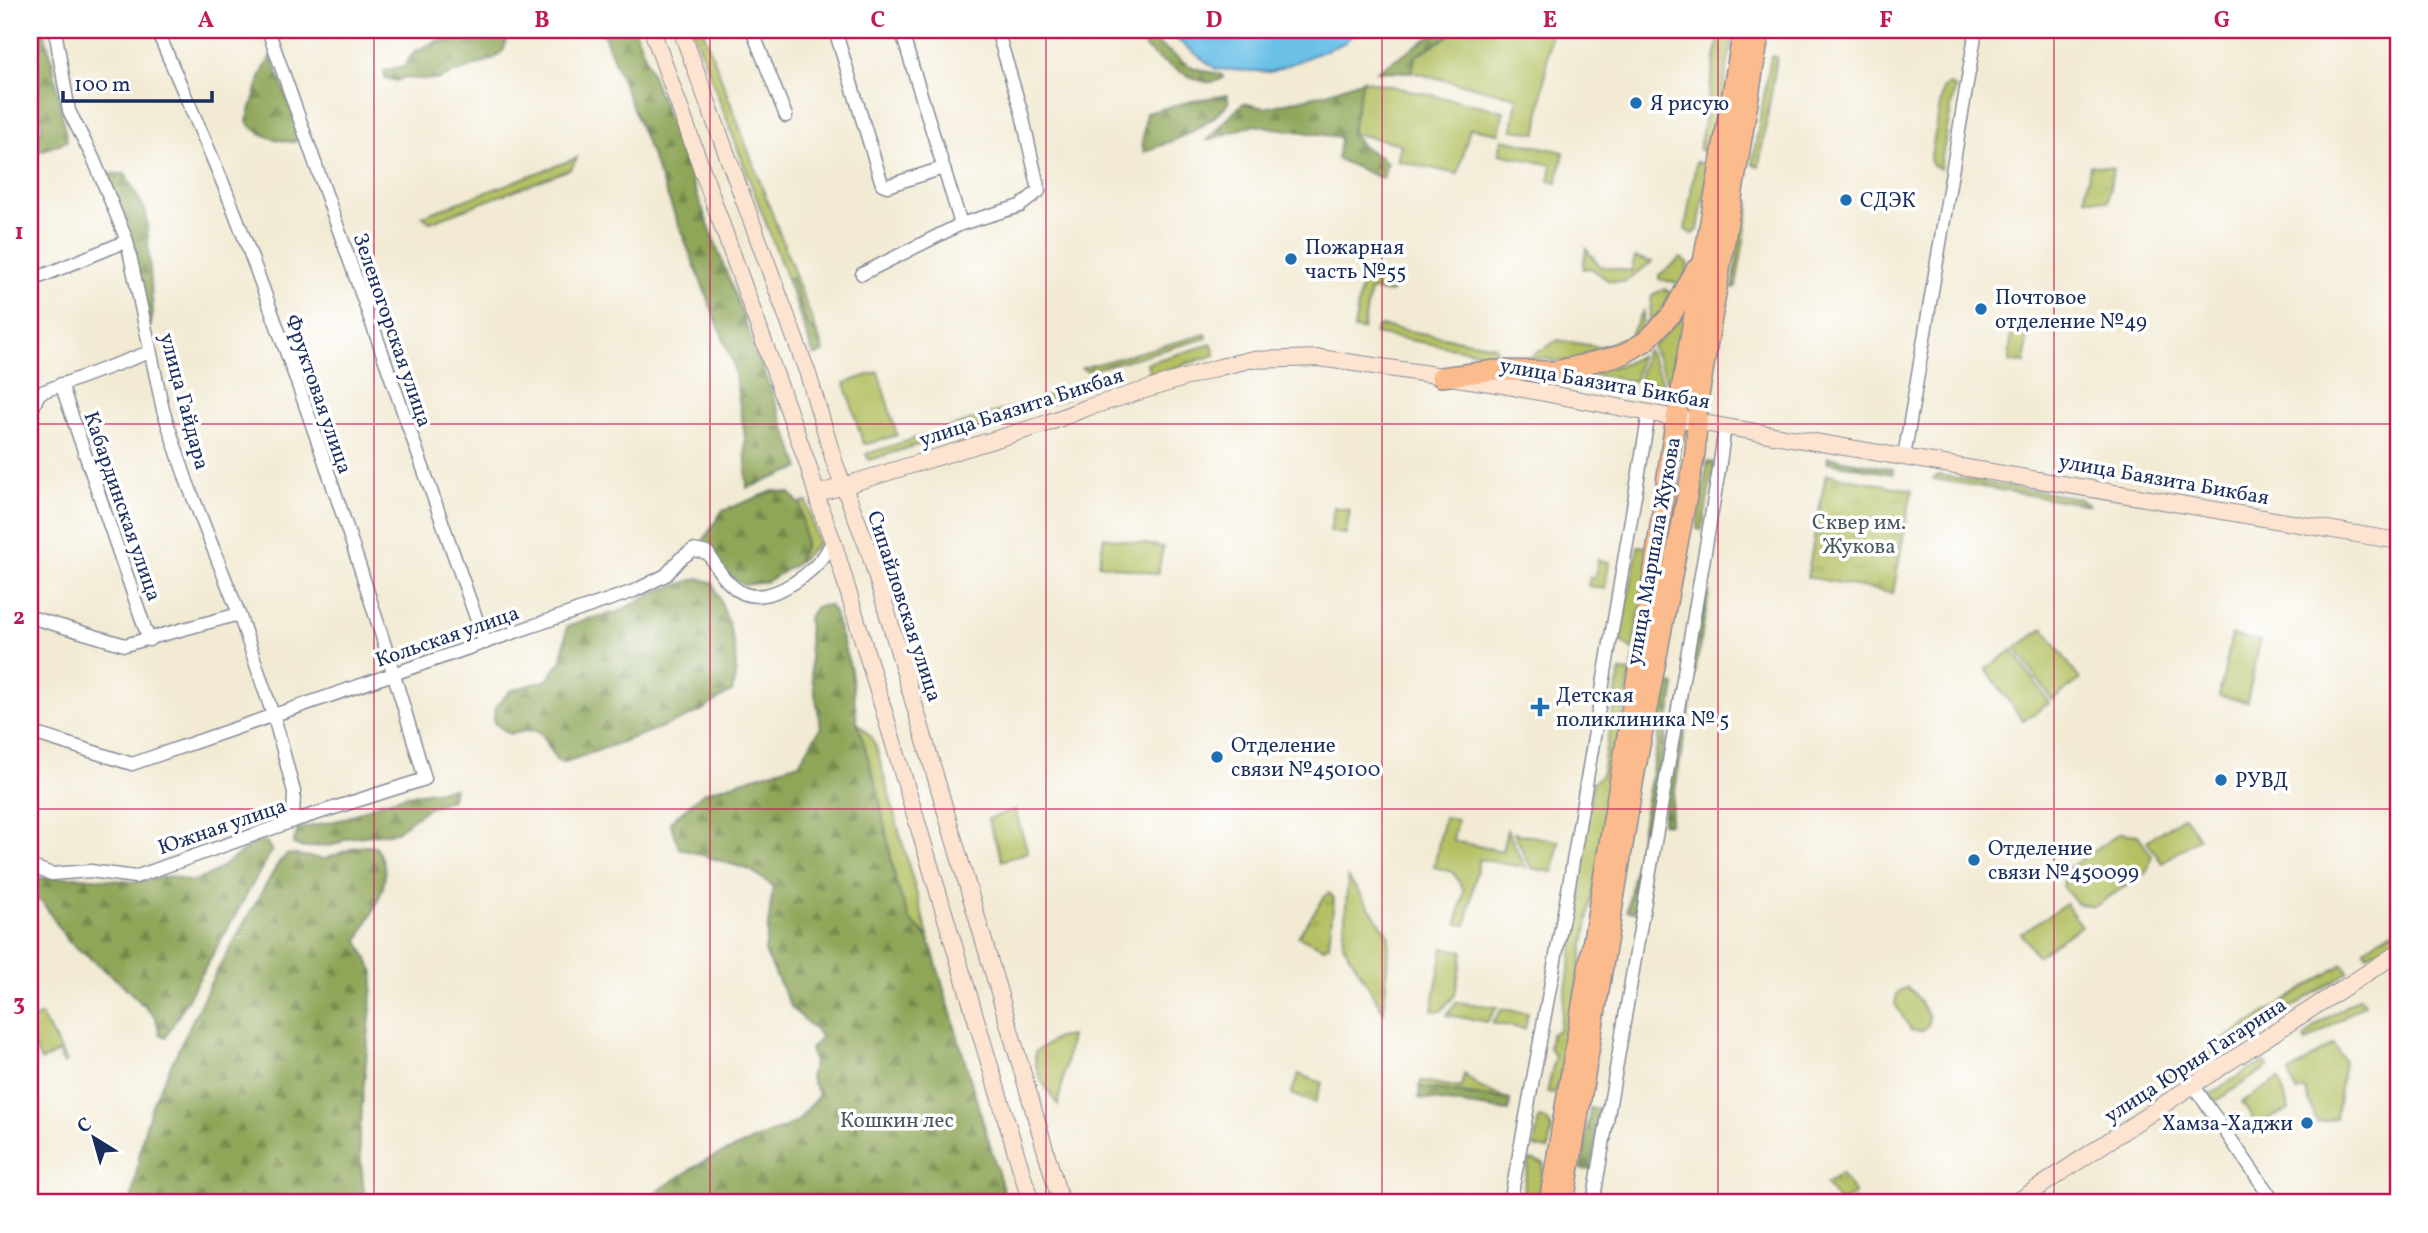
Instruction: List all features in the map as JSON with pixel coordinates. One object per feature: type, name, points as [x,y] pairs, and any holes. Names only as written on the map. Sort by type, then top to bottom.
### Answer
[{"type":"main road","points":[[652,30],[833,541],[1031,1203]]},
{"type":"main road","name":"Сипайловская улица","points":[[681,30],[804,361],[844,485],[869,551],[1061,1203]]},
{"type":"main road","name":"улица Маршала Жукова","points":[[1549,1203],[1743,30]]},
{"type":"main road","name":"улица Маршала Жукова","points":[[1564,1203],[1634,778],[1692,466],[1699,396],[1760,30]]},
{"type":"main road","points":[[1441,377],[1496,370],[1556,371],[1622,355],[1646,341],[1672,314],[1706,248]]},
{"type":"main road","name":"улица Баязита Бикбая","points":[[817,494],[1045,424],[1162,384],[1249,360],[1321,358],[1497,384],[1697,422],[2398,541]]},
{"type":"main road","name":"улица Юрия Гагарина","points":[[2015,1203],[2193,1084],[2398,953]]},
{"type":"street","name":"улица Гайдара","points":[[55,30],[69,111],[94,160],[127,242],[163,410],[274,716],[295,792],[293,821]]},
{"type":"street","name":"Фруктовая улица","points":[[157,30],[235,214],[319,449],[394,674],[425,779]]},
{"type":"street","name":"Зеленогорская улица","points":[[268,30],[485,643]]},
{"type":"street","points":[[752,30],[786,116]]},
{"type":"street","points":[[835,30],[882,184],[887,186],[943,169]]},
{"type":"street","points":[[901,30],[961,225]]},
{"type":"street","points":[[862,274],[961,225],[1020,206],[1039,191],[1022,114],[997,30]]},
{"type":"street","points":[[1904,457],[1976,30]]},
{"type":"street","points":[[30,281],[127,242]]},
{"type":"street","points":[[30,415],[39,393],[150,352]]},
{"type":"street","name":"Кабардинская улица","points":[[61,384],[149,640]]},
{"type":"street","points":[[1510,1203],[1569,885],[1649,413]]},
{"type":"street","points":[[1593,1203],[1720,470],[1725,426]]},
{"type":"street","name":"Кольская улица","points":[[30,732],[132,764],[634,591],[666,575],[680,559],[693,550],[708,553],[718,571],[739,591],[759,597],[773,593],[802,577],[820,560],[833,541]]},
{"type":"street","points":[[30,617],[125,645],[239,614]]},
{"type":"street","name":"Южная улица","points":[[30,866],[52,874],[90,871],[135,877],[293,821],[425,779]]},
{"type":"street","points":[[2193,1084],[2275,1203]]},
{"type":"green space","points":[[30,30],[43,30],[52,60],[67,141],[30,155],[30,134],[42,130],[40,114],[30,90],[30,50],[34,48],[30,46]]},
{"type":"green space","points":[[459,30],[486,30],[480,39],[432,43]]},
{"type":"green space","points":[[486,30],[502,30],[506,40],[504,50],[493,59],[436,80],[403,78],[396,81],[385,78],[384,71],[404,66],[414,52],[432,43],[480,39]]},
{"type":"green space","points":[[602,30],[635,30],[800,468],[747,488],[745,437],[733,363]]},
{"type":"green space","points":[[693,30],[703,30],[817,333],[808,326],[792,277],[787,279]]},
{"type":"green space","points":[[1440,30],[1458,30],[1416,56],[1411,72],[1377,71]]},
{"type":"green space","points":[[1458,30],[1551,31],[1537,133],[1512,130],[1517,97],[1411,72],[1416,56]]},
{"type":"green space","points":[[1720,30],[1734,30],[1712,153],[1699,150]]},
{"type":"green space","points":[[1140,38],[1160,45],[1190,66],[1222,75],[1223,78],[1207,82],[1180,71],[1149,51]]},
{"type":"green space","points":[[271,56],[300,131],[295,142],[262,134],[247,121],[261,75]]},
{"type":"green space","points":[[1771,56],[1777,57],[1759,166],[1752,164]]},
{"type":"green space","points":[[1363,80],[1504,111],[1499,133],[1470,128],[1458,174],[1397,161],[1401,144],[1351,133]]},
{"type":"green space","points":[[1363,80],[1351,133],[1361,145],[1387,162],[1383,179],[1337,159],[1339,137],[1253,125],[1206,141],[1243,103],[1265,108],[1327,93]]},
{"type":"green space","points":[[1948,85],[1955,87],[1940,168],[1932,165],[1930,161],[1943,89]]},
{"type":"green space","points":[[1227,95],[1229,103],[1200,127],[1144,152],[1142,143],[1146,113]]},
{"type":"green space","points":[[1502,139],[1564,152],[1557,183],[1549,181],[1552,165],[1499,154]]},
{"type":"green space","points":[[577,158],[571,169],[430,222],[422,216]]},
{"type":"green space","points":[[1696,162],[1709,165],[1698,230],[1693,234],[1685,230]]},
{"type":"green space","points":[[2090,165],[2113,168],[2108,201],[2085,198]]},
{"type":"green space","points":[[104,174],[125,174],[146,212],[153,313],[150,327]]},
{"type":"green space","points":[[1744,200],[1750,201],[1749,209],[1736,287],[1733,288]]},
{"type":"green space","points":[[1586,249],[1600,266],[1631,271],[1635,257],[1652,262],[1624,282],[1609,281],[1591,268],[1583,269]]},
{"type":"green space","points":[[1681,258],[1688,263],[1686,280],[1679,284],[1659,279],[1659,275]]},
{"type":"green space","points":[[792,277],[808,326],[817,333],[824,352],[814,356],[787,279]]},
{"type":"green space","points":[[1362,280],[1397,285],[1391,293],[1370,290],[1363,330],[1354,329]]},
{"type":"green space","points":[[1665,289],[1674,299],[1648,330],[1652,295]]},
{"type":"green space","points":[[1644,310],[1641,338],[1623,348],[1573,361],[1552,361],[1546,358],[1525,360],[1558,340],[1601,347],[1630,336]]},
{"type":"green space","points":[[1688,310],[1672,384],[1666,378],[1652,347]]},
{"type":"green space","points":[[1381,326],[1494,346],[1496,349],[1494,355],[1375,334]]},
{"type":"green space","points":[[2011,332],[2027,333],[2025,363],[2009,362]]},
{"type":"green space","points":[[1206,334],[1207,338],[1087,371],[1082,368]]},
{"type":"green space","points":[[1212,344],[1215,355],[1150,375],[1147,363]]},
{"type":"green space","points":[[1648,350],[1664,385],[1639,381],[1645,352]]},
{"type":"green space","points":[[1640,356],[1635,381],[1585,373],[1624,364]]},
{"type":"green space","points":[[878,372],[897,435],[867,444],[863,443],[845,383]]},
{"type":"green space","points":[[1066,390],[1068,398],[869,460],[866,454]]},
{"type":"green space","points":[[1828,457],[1893,469],[1893,474],[1827,462]]},
{"type":"green space","points":[[1708,462],[1714,463],[1702,530],[1697,529]]},
{"type":"green space","name":"Сквер им. Жукова","points":[[1826,474],[1912,490],[1893,593],[1807,577]]},
{"type":"green space","points":[[1938,475],[2078,498],[2090,505],[1933,479]]},
{"type":"green space","points":[[773,491],[790,493],[801,506],[805,545],[796,564],[766,582],[744,585],[725,574],[700,546],[722,511]]},
{"type":"green space","points":[[807,502],[818,544],[796,564],[805,545],[799,503]]},
{"type":"green space","points":[[1334,507],[1350,510],[1346,534],[1330,532]]},
{"type":"green space","points":[[1104,537],[1163,547],[1158,574],[1099,564]]},
{"type":"green space","points":[[1638,546],[1653,548],[1632,650],[1620,640]]},
{"type":"green space","points":[[1598,560],[1609,562],[1605,589],[1588,586],[1590,577],[1595,577]]},
{"type":"green space","points":[[699,578],[713,583],[729,623],[736,664],[732,692],[699,712],[562,763],[556,760],[542,734],[533,730],[510,734],[494,723],[495,707],[510,691],[547,680],[562,660],[567,627],[618,612],[655,592]]},
{"type":"green space","points":[[1702,592],[1709,593],[1694,678],[1688,677]]},
{"type":"green space","name":"Кошкин лес","points":[[829,605],[834,613],[851,670],[857,722],[877,788],[896,883],[910,920],[929,939],[1007,1203],[639,1203],[706,1160],[797,1122],[819,1095],[810,1077],[814,1062],[810,1049],[822,1037],[791,1007],[765,952],[773,886],[750,870],[679,848],[670,822],[703,793],[799,763],[821,727],[811,672],[808,618],[816,607]]},
{"type":"green space","points":[[2044,628],[2080,680],[2052,700],[2016,648]]},
{"type":"green space","points":[[2232,635],[2260,641],[2247,702],[2219,696]]},
{"type":"green space","points":[[2013,650],[2049,703],[2023,721],[1986,669]]},
{"type":"green space","points":[[1620,671],[1631,672],[1560,1083],[1553,1094],[1547,1093],[1555,1056],[1549,1048],[1551,1034],[1559,1029],[1582,896],[1576,885],[1593,782],[1601,776]]},
{"type":"green space","points":[[1668,684],[1675,685],[1635,912],[1627,911]]},
{"type":"green space","points":[[1684,696],[1691,698],[1669,824],[1662,823]]},
{"type":"green space","points":[[857,722],[876,747],[929,939],[910,920],[896,883],[877,788]]},
{"type":"green space","points":[[454,788],[452,799],[426,809],[396,832],[348,838],[334,845],[303,848],[293,844],[298,829],[344,819],[407,795]]},
{"type":"green space","points":[[1015,810],[1028,852],[1002,861],[988,819]]},
{"type":"green space","points":[[2184,816],[2199,838],[2162,863],[2147,841]]},
{"type":"green space","points":[[1444,817],[1457,819],[1453,841],[1502,851],[1507,830],[1526,868],[1479,859],[1466,925],[1457,924],[1464,890],[1453,872],[1434,867]]},
{"type":"green space","points":[[1514,833],[1559,841],[1553,872],[1531,868]]},
{"type":"green space","points":[[2120,833],[2138,835],[2152,856],[2147,872],[2094,907],[2076,903],[2063,886],[2067,869]]},
{"type":"green space","points":[[265,841],[272,850],[166,1037],[160,1034],[156,1018],[122,984],[68,941],[43,903],[30,894],[30,872],[40,878],[81,877],[134,882],[172,876],[191,882],[212,874],[253,844]]},
{"type":"green space","points":[[356,847],[376,847],[385,871],[380,895],[358,941],[374,972],[359,1140],[365,1203],[131,1203],[143,1135],[153,1102],[213,978],[279,862],[288,854],[325,859]]},
{"type":"green space","points":[[1348,877],[1389,936],[1384,1013],[1343,944]]},
{"type":"green space","points":[[1329,893],[1334,899],[1329,945],[1324,948],[1298,936]]},
{"type":"green space","points":[[2066,904],[2081,926],[2037,956],[2021,933]]},
{"type":"green space","points":[[2393,931],[2396,935],[2394,943],[2367,955],[2364,949]]},
{"type":"green space","points":[[1443,948],[1463,951],[1455,995],[1441,1011],[1432,1010]]},
{"type":"green space","points":[[2343,964],[2348,972],[2174,1081],[2169,1074]]},
{"type":"green space","points":[[1907,987],[1929,1017],[1928,1025],[1922,1031],[1911,1030],[1895,1004],[1897,993]]},
{"type":"green space","points":[[2360,997],[2364,1004],[2306,1042],[2304,1039],[2315,1026]]},
{"type":"green space","points":[[1456,1002],[1497,1007],[1487,1022],[1447,1015]]},
{"type":"green space","points":[[1502,1009],[1528,1013],[1525,1029],[1492,1023]]},
{"type":"green space","points":[[41,1015],[67,1062],[64,1064],[58,1052],[41,1061],[30,1039],[30,1021]]},
{"type":"green space","points":[[1071,1036],[1058,1105],[1038,1074],[1035,1052],[1057,1038]]},
{"type":"green space","points":[[2334,1044],[2344,1061],[2336,1118],[2317,1123],[2305,1089],[2296,1092],[2289,1073]]},
{"type":"green space","points":[[2266,1063],[2268,1067],[2211,1104],[2206,1097],[2249,1069]]},
{"type":"green space","points":[[1299,1074],[1322,1083],[1315,1103],[1291,1094]]},
{"type":"green space","points":[[1464,1074],[1481,1088],[1510,1100],[1420,1087],[1421,1081],[1461,1088]]},
{"type":"green space","points":[[2279,1079],[2289,1110],[2256,1124],[2242,1102]]},
{"type":"green space","points":[[1420,1087],[1510,1100],[1509,1111],[1419,1098]]},
{"type":"green space","points":[[1590,1108],[1600,1109],[1591,1170],[1581,1169]]},
{"type":"green space","points":[[1539,1118],[1547,1120],[1552,1129],[1548,1150],[1534,1147]]},
{"type":"green space","points":[[1529,1160],[1544,1163],[1537,1203],[1521,1203]]},
{"type":"green space","points":[[1841,1173],[1855,1194],[1839,1203],[1826,1184]]},
{"type":"water","points":[[1164,30],[1357,30],[1344,43],[1271,72],[1216,69]]},
{"type":"place","name":"Я рисую","points":[[1636,103]]},
{"type":"place","name":"СДЭК","points":[[1846,200]]},
{"type":"place","name":"Пожарная часть №55","points":[[1291,259]]},
{"type":"place","name":"Почтовое отделение №49","points":[[1981,309]]},
{"type":"place","name":"Детская поликлиника № 5","points":[[1540,707]]},
{"type":"place","name":"Отделение связи №450100","points":[[1217,757]]},
{"type":"place","name":"РУВД","points":[[2221,780]]},
{"type":"place","name":"Отделение связи №450099","points":[[1974,860]]},
{"type":"place","name":"Хамза-Хаджи","points":[[2307,1123]]}]
